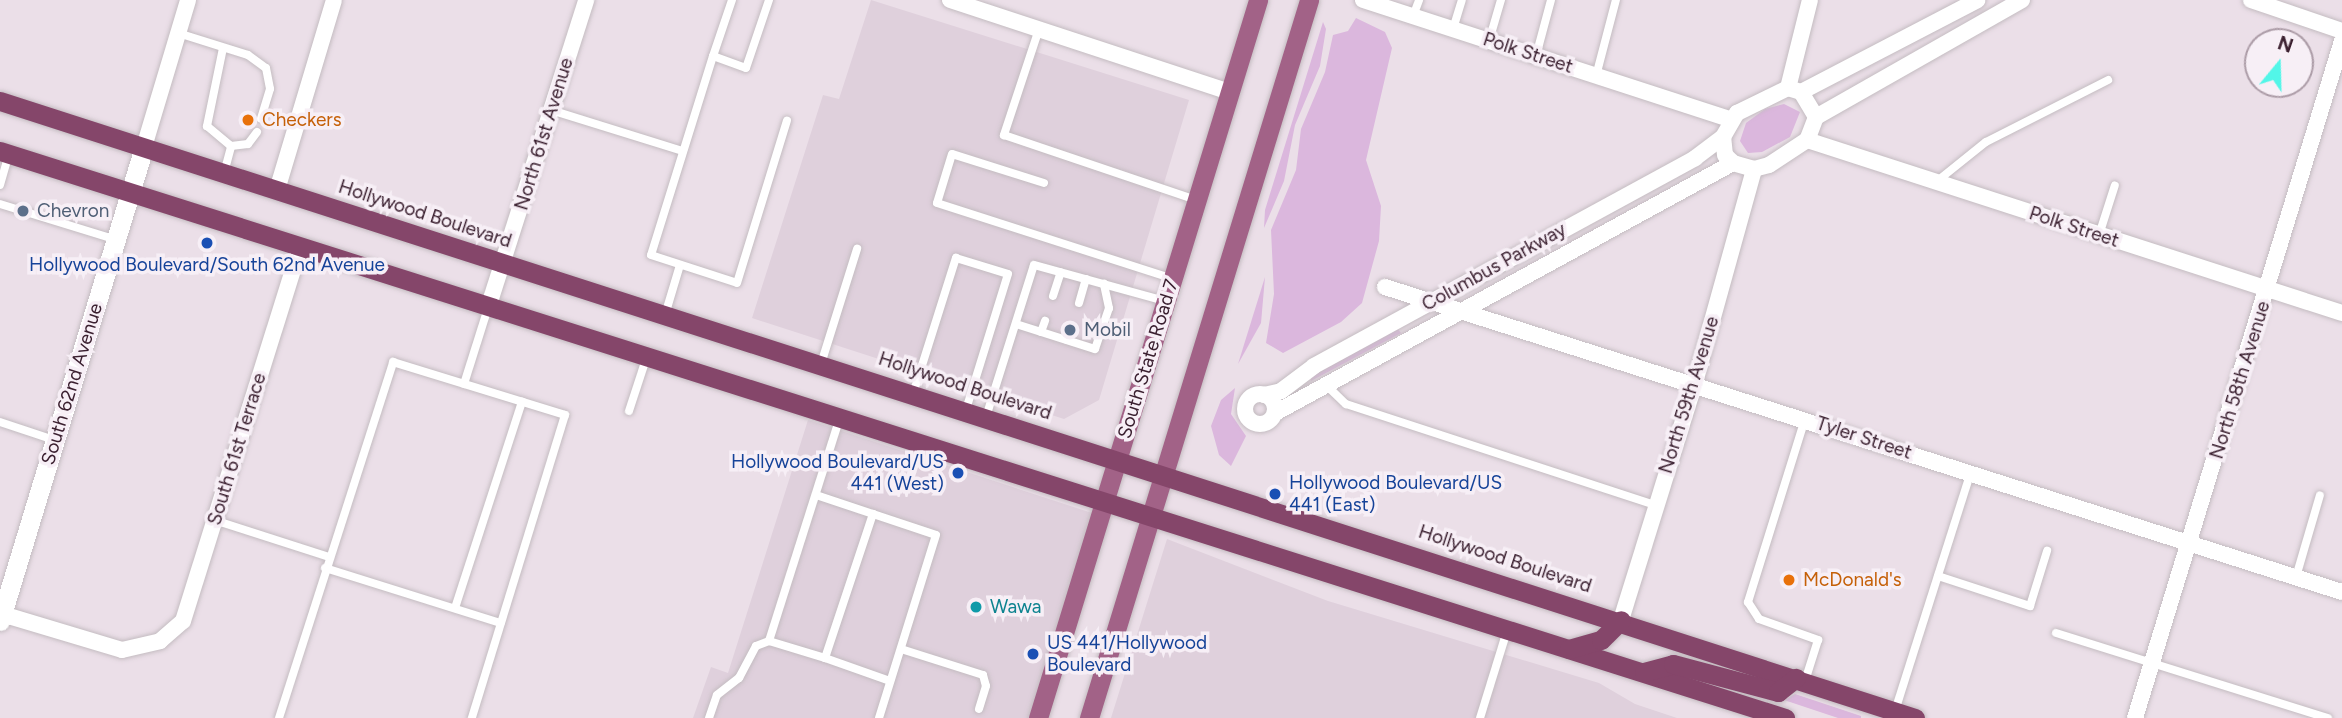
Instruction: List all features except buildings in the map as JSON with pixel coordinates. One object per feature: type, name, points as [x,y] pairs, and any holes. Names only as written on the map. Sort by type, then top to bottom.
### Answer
[{"type":"highway","name":"Hollywood Boulevard","points":[[0,101],[1621,620],[1915,718]]},
{"type":"highway","points":[[5,152],[1151,520],[1643,672],[1778,717]]},
{"type":"highway","points":[[1569,649],[1601,640],[1621,620]]},
{"type":"highway","points":[[1643,672],[1673,664],[1778,692],[1801,680]]},
{"type":"main road","name":"South State Road 7","points":[[1038,718],[1258,0]]},
{"type":"main road","points":[[1089,718],[1166,475],[1308,0]]},
{"type":"street","points":[[144,147],[188,0]]},
{"type":"street","points":[[277,190],[334,0]]},
{"type":"street","name":"North 61st Avenue","points":[[488,308],[586,0]]},
{"type":"street","points":[[950,0],[987,6],[1039,29],[1229,92]]},
{"type":"street","name":"Polk Street","points":[[1363,0],[1383,3],[1413,16],[1732,120]]},
{"type":"street","points":[[1810,0],[1794,90],[1816,117]]},
{"type":"street","points":[[1978,0],[1794,90],[1748,105],[1732,120],[1723,136],[1726,155],[1733,163],[1754,169],[1807,140],[1816,117],[2022,0]]},
{"type":"street","points":[[2251,0],[2342,31]]},
{"type":"street","name":"North 58th Avenue","points":[[2135,718],[2192,542],[2342,41]]},
{"type":"street","name":"Columbus Parkway","points":[[1264,395],[1281,391],[1314,366],[1713,147],[1723,136]]},
{"type":"street","name":"Polk Street","points":[[1807,140],[2342,313]]},
{"type":"street","name":"South 62nd Avenue","points":[[1,617],[144,147]]},
{"type":"street","name":"Columbus Parkway","points":[[1275,413],[1733,163]]},
{"type":"street","name":"North 59th Avenue","points":[[1621,620],[1694,386],[1754,169]]},
{"type":"street","name":"South 61st Terrace","points":[[1,617],[122,650],[160,641],[183,621],[300,248]]},
{"type":"street","name":"Tyler Street","points":[[1385,287],[2342,592]]},
{"type":"street","points":[[1264,395],[1273,402],[1275,413],[1262,424],[1247,416],[1249,400],[1264,395]]},
{"type":"lane","points":[[732,0],[651,255],[737,283],[787,120]]},
{"type":"lane","points":[[713,56],[746,68],[769,0]]},
{"type":"lane","points":[[1413,16],[1419,0]]},
{"type":"lane","points":[[1453,29],[1462,0]]},
{"type":"lane","points":[[1489,41],[1501,0]]},
{"type":"lane","points":[[1536,56],[1551,0]]},
{"type":"lane","points":[[1596,76],[1616,0]]},
{"type":"lane","points":[[1039,29],[1004,135],[1196,200]]},
{"type":"lane","points":[[178,33],[248,55],[266,68],[270,89],[261,119]]},
{"type":"lane","points":[[223,48],[207,126],[231,146]]},
{"type":"lane","points":[[1936,182],[1986,142],[2108,80]]},
{"type":"lane","points":[[551,110],[682,151]]},
{"type":"lane","points":[[231,146],[255,136]]},
{"type":"lane","points":[[224,173],[231,146]]},
{"type":"lane","points":[[0,185],[5,152]]},
{"type":"lane","points":[[1044,183],[952,154],[937,203],[1172,278]]},
{"type":"lane","points":[[2098,235],[2115,185]]},
{"type":"lane","points":[[0,204],[117,239]]},
{"type":"lane","points":[[821,364],[857,249]]},
{"type":"lane","points":[[913,394],[956,258],[1008,274],[965,410]]},
{"type":"lane","points":[[665,315],[680,265]]},
{"type":"lane","points":[[986,417],[1034,265],[1165,301]]},
{"type":"lane","points":[[1053,296],[1061,272]]},
{"type":"lane","points":[[1079,303],[1086,279]]},
{"type":"lane","points":[[1016,324],[1095,349],[1109,308],[1104,284]]},
{"type":"lane","points":[[464,384],[488,308]]},
{"type":"lane","points":[[1041,332],[1045,321]]},
{"type":"lane","points":[[1068,340],[1071,329]]},
{"type":"lane","points":[[629,411],[646,359]]},
{"type":"lane","points":[[279,718],[393,362],[565,415],[472,718]]},
{"type":"lane","points":[[1325,384],[1346,404],[1655,505]]},
{"type":"lane","points":[[455,608],[522,402]]},
{"type":"lane","points":[[1801,680],[1818,640],[1759,619],[1748,602],[1805,419]]},
{"type":"lane","points":[[769,641],[839,420]]},
{"type":"lane","points":[[0,422],[55,440]]},
{"type":"lane","points":[[1895,711],[1970,472]]},
{"type":"lane","points":[[816,495],[936,535],[879,718]]},
{"type":"lane","points":[[2296,577],[2320,495]]},
{"type":"lane","points":[[825,657],[873,514]]},
{"type":"lane","points":[[215,520],[329,557]]},
{"type":"lane","points":[[1938,576],[2030,606],[2047,551]]},
{"type":"lane","points":[[325,568],[501,623]]},
{"type":"lane","points":[[1480,718],[1507,631]]},
{"type":"lane","points":[[2056,633],[2328,718]]},
{"type":"lane","points":[[709,718],[716,695],[740,678],[756,646],[769,641],[825,657],[890,681]]},
{"type":"lane","points":[[901,649],[983,675],[986,686],[979,709]]},
{"type":"shaded area","points":[[871,0],[1189,100],[1099,400],[1064,419],[752,318],[823,95],[839,99]]},
{"type":"shaded area","points":[[1356,18],[1385,32],[1392,48],[1366,160],[1381,206],[1379,241],[1362,303],[1341,322],[1283,353],[1266,343],[1274,294],[1271,230],[1296,170],[1301,129],[1325,72],[1333,35],[1348,31]]},
{"type":"shaded area","points":[[1323,22],[1326,29],[1320,66],[1295,125],[1284,181],[1264,228],[1265,210]]},
{"type":"shaded area","points":[[1784,104],[1800,112],[1790,137],[1762,152],[1748,153],[1740,141],[1746,123],[1765,109]]},
{"type":"shaded area","points":[[1265,277],[1261,323],[1238,364]]},
{"type":"shaded area","points":[[1397,328],[1401,333],[1311,381],[1311,375]]},
{"type":"shaded area","points":[[1235,388],[1231,414],[1246,436],[1231,466],[1219,455],[1211,426],[1221,400]]},
{"type":"shaded area","points":[[808,420],[1101,516],[1034,718],[693,718],[711,667],[728,673]]},
{"type":"shaded area","points":[[1167,539],[1328,601],[1599,683],[1635,704],[1677,718],[1111,718]]},
{"type":"shaded area","points":[[1795,694],[1861,718],[1838,718],[1784,700]]},
{"type":"place","name":"Checkers","points":[[248,120]]},
{"type":"place","name":"Chevron","points":[[23,211]]},
{"type":"place","name":"Hollywood Boulevard/South 62nd Avenue","points":[[207,243]]},
{"type":"place","name":"Mobil","points":[[1070,330]]},
{"type":"place","name":"Hollywood Boulevard/US 441 (West)","points":[[958,473]]},
{"type":"place","name":"Hollywood Boulevard/US 441 (East)","points":[[1275,494]]},
{"type":"place","name":"McDonald's","points":[[1789,580]]},
{"type":"place","name":"Wawa","points":[[976,607]]},
{"type":"place","name":"US 441/Hollywood Boulevard","points":[[1033,654]]}]
